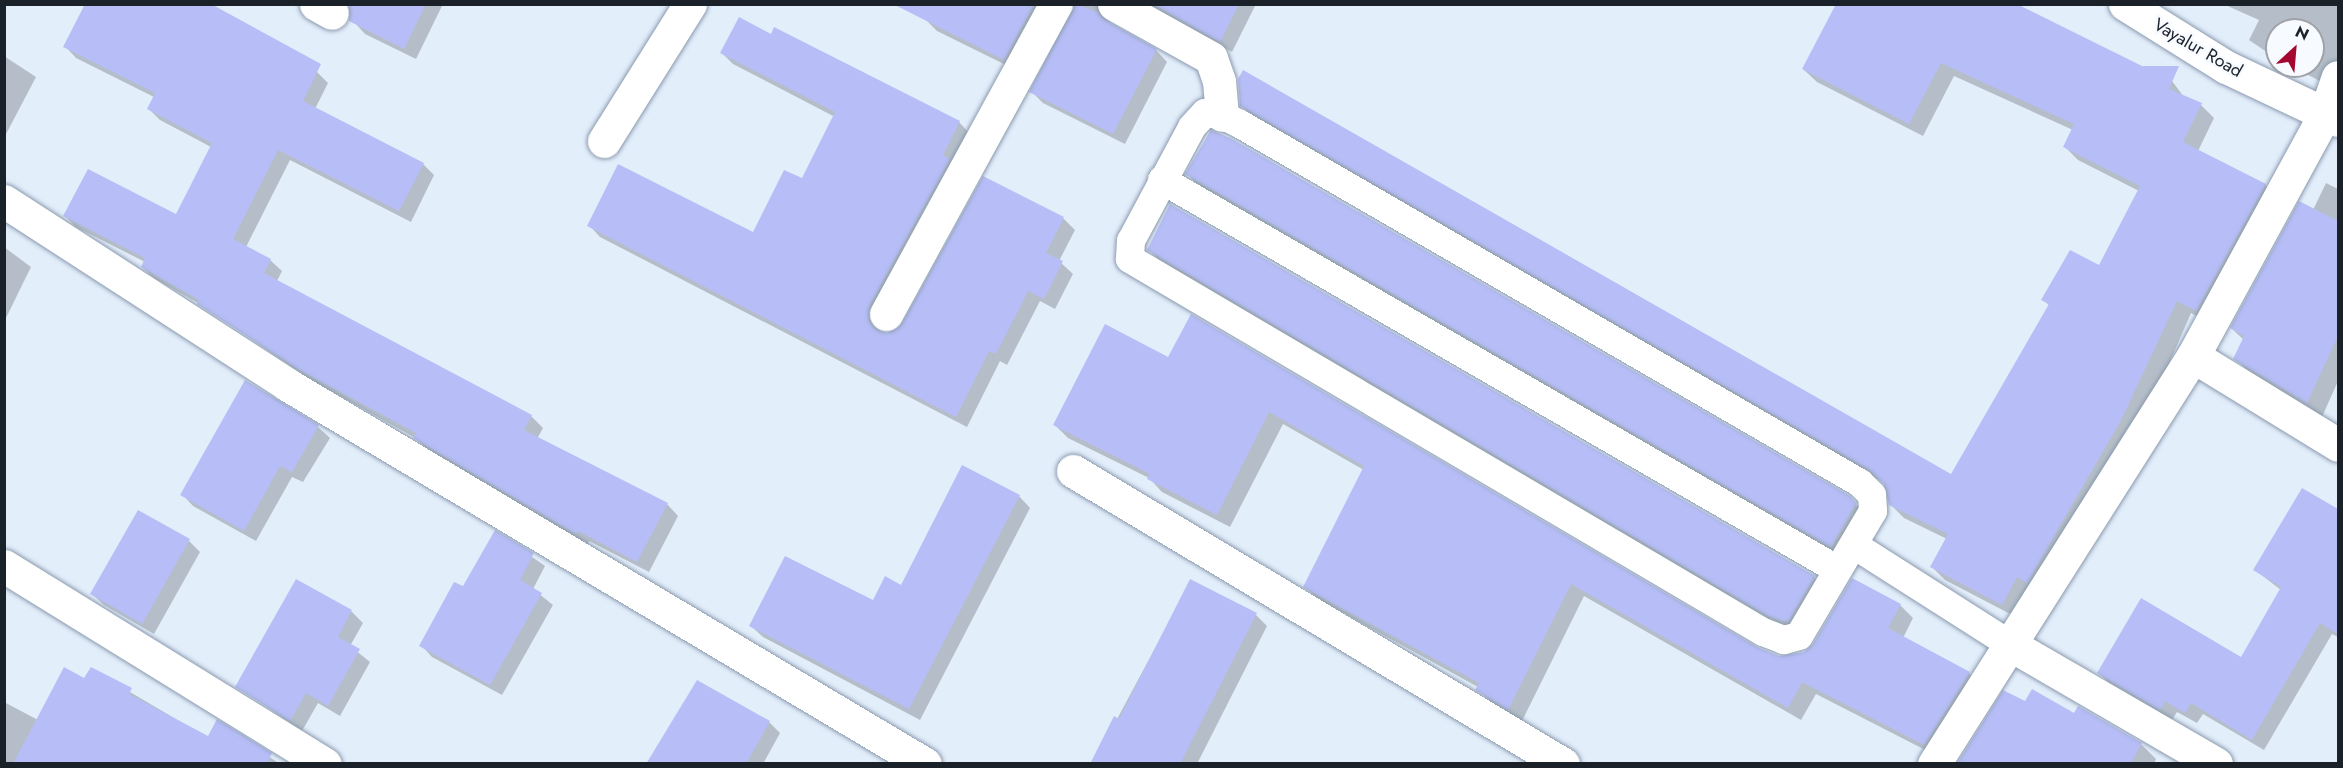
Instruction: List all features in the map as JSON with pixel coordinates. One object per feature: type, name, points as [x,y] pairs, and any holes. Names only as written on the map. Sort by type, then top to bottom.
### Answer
[{"type":"street","points":[[604,141],[690,4]]},
{"type":"street","points":[[886,314],[1056,4]]},
{"type":"street","points":[[1114,4],[1211,58],[1219,81],[1222,115]]},
{"type":"street","name":"Vayalur Road","points":[[2143,10],[2226,67],[2332,117]]},
{"type":"street","points":[[1934,764],[2193,356],[2332,117],[2338,77]]},
{"type":"street","points":[[4,201],[288,385],[925,764]]},
{"type":"street","points":[[2193,356],[2338,445]]},
{"type":"street","points":[[1073,471],[1563,764]]},
{"type":"street","points":[[4,566],[325,764]]},
{"type":"street","points":[[2011,645],[2216,764]]},
{"type":"lane","points":[[1205,114],[1222,115],[1860,483],[1872,495],[1873,511],[1799,636],[1784,640],[1762,632],[1143,269],[1130,259],[1131,241],[1162,180],[1192,127],[1205,114]]},
{"type":"lane","points":[[1162,180],[1839,570]]},
{"type":"lane","points":[[1854,545],[2011,645]]},
{"type":"building","points":[[85,4],[211,4],[321,64],[303,101],[424,163],[399,211],[278,150],[233,239],[271,259],[264,273],[532,415],[524,430],[668,503],[637,562],[578,531],[576,534],[413,438],[416,433],[298,369],[197,304],[199,300],[141,267],[145,258],[63,216],[88,169],[176,214],[212,143],[147,109],[155,93],[63,47]]},
{"type":"building","points":[[349,4],[426,4],[404,49],[349,21]]},
{"type":"building","points":[[893,4],[1034,4],[1004,60]]},
{"type":"building","points":[[1075,4],[1097,12],[1105,20],[1157,49],[1113,134],[1029,92]]},
{"type":"building","points":[[1153,4],[1239,4],[1220,42]]},
{"type":"building","points":[[1836,4],[2017,4],[2142,66],[2179,66],[2169,89],[2202,103],[2183,142],[2266,184],[2196,311],[2177,301],[2121,420],[2027,583],[2017,577],[2002,605],[1930,567],[1948,534],[1889,505],[1884,484],[1868,469],[1240,106],[1238,79],[1243,70],[1951,474],[2049,304],[2041,300],[2070,250],[2099,265],[2140,186],[2063,147],[2074,124],[1941,63],[1909,124],[1802,69]]},
{"type":"building","points":[[739,17],[771,34],[774,27],[960,121],[943,155],[950,159],[869,306],[870,323],[877,330],[887,333],[902,323],[983,176],[1064,217],[1046,253],[1063,261],[1044,299],[1028,291],[996,354],[989,351],[956,417],[587,226],[618,164],[753,232],[784,170],[802,178],[835,112],[720,53]]},
{"type":"building","points":[[1211,130],[1232,139],[1850,496],[1856,503],[1831,547],[1185,174]]},
{"type":"building","points":[[2299,201],[2338,221],[2338,336],[2307,403],[2233,359],[2244,336],[2230,328]]},
{"type":"building","points":[[1170,204],[1815,576],[1788,622],[1770,617],[1147,250]]},
{"type":"building","points":[[1191,314],[1757,647],[1779,656],[1804,652],[1813,644],[1852,578],[1901,604],[1888,628],[1970,672],[1924,745],[1802,682],[1788,708],[1571,584],[1508,710],[1475,690],[1479,683],[1303,587],[1364,466],[1269,412],[1217,515],[1147,479],[1150,474],[1053,425],[1105,324],[1168,357]]},
{"type":"building","points":[[245,380],[319,425],[292,472],[280,466],[244,531],[180,495]]},
{"type":"building","points":[[962,465],[1020,495],[909,709],[749,626],[785,556],[873,600],[885,576],[901,585]]},
{"type":"building","points":[[2302,488],[2338,509],[2338,634],[2320,623],[2252,740],[2191,703],[2185,713],[2165,701],[2160,710],[2097,673],[2141,598],[2241,657],[2281,587],[2253,570]]},
{"type":"building","points":[[138,510],[190,539],[142,624],[90,594]]},
{"type":"building","points":[[495,530],[534,553],[520,580],[542,593],[490,685],[419,646],[454,582],[463,586]]},
{"type":"building","points":[[296,579],[352,610],[338,637],[360,649],[328,706],[306,693],[290,721],[235,687]]},
{"type":"building","points":[[1190,579],[1257,613],[1180,764],[1090,764],[1114,716],[1119,719]]},
{"type":"building","points":[[64,667],[84,678],[91,667],[132,688],[129,694],[208,736],[217,719],[272,753],[267,764],[13,764]]},
{"type":"building","points":[[697,680],[770,721],[746,764],[646,764]]},
{"type":"building","points":[[2032,689],[2074,713],[2078,706],[2142,743],[2130,764],[1958,762],[2003,690],[2025,701]]}]
